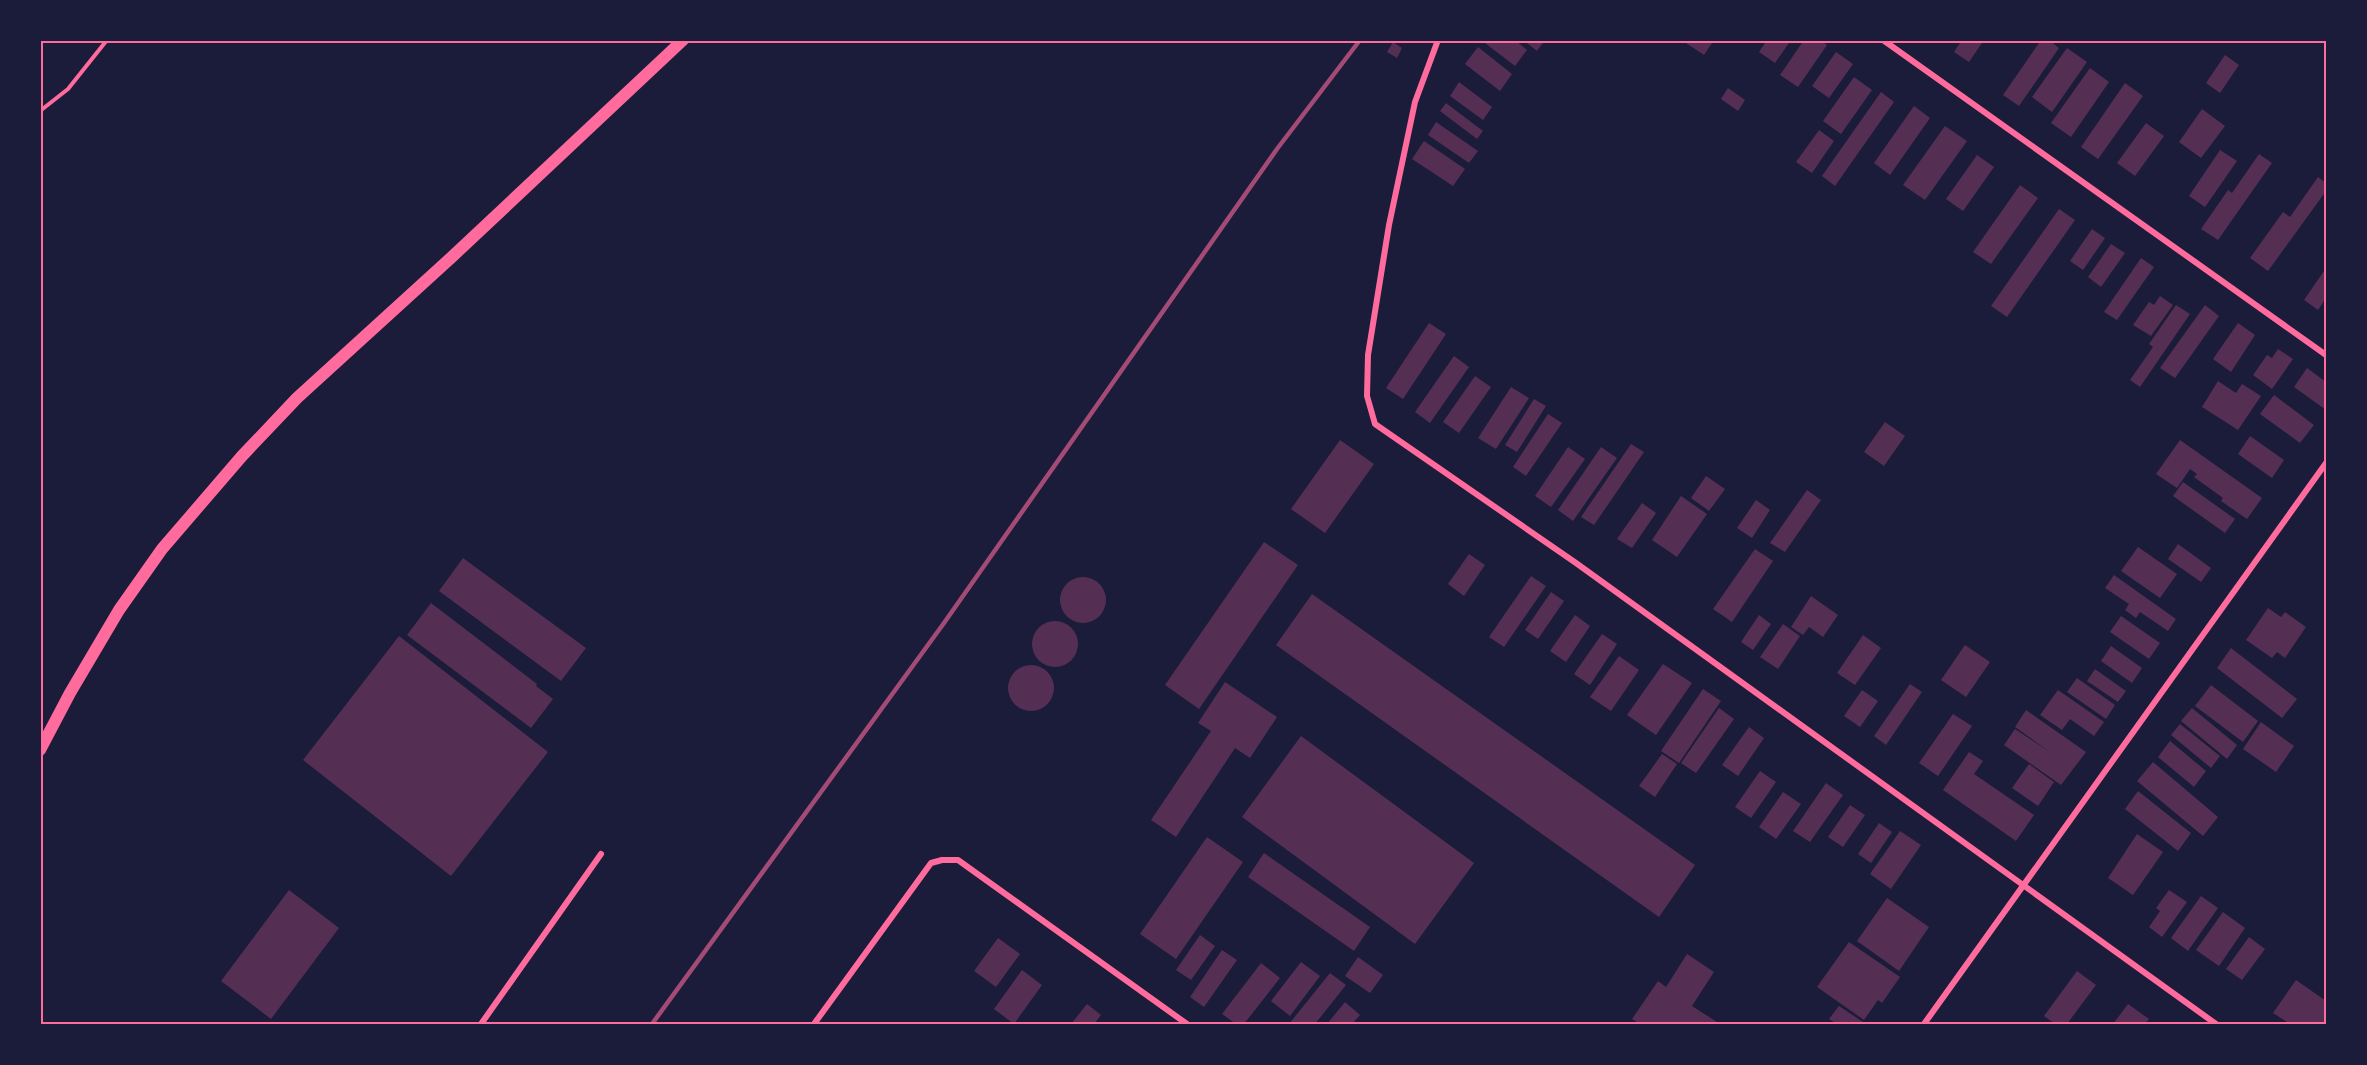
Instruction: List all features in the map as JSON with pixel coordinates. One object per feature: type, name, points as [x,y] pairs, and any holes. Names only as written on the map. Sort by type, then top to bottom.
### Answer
[{"type":"main road","points":[[40,750],[70,693],[119,610],[162,549],[242,456],[297,398],[454,255],[682,40]]},
{"type":"street","points":[[1437,40],[1415,102],[1389,225],[1368,355],[1367,396],[1375,424],[1576,563],[2216,1024]]},
{"type":"street","points":[[1883,40],[2326,356]]},
{"type":"street","points":[[1924,1024],[2326,463]]},
{"type":"street","points":[[480,1024],[601,854]]},
{"type":"street","points":[[814,1024],[931,863],[942,860],[958,860],[1187,1024]]},
{"type":"path","points":[[40,111],[68,89],[107,40]]},
{"type":"building","points":[[1481,40],[1515,40],[1527,50],[1515,66]]},
{"type":"building","points":[[1523,40],[1545,40],[1537,51]]},
{"type":"building","points":[[1687,40],[1714,40],[1704,55],[1686,43]]},
{"type":"building","points":[[1767,40],[1791,40],[1775,63],[1759,52]]},
{"type":"building","points":[[1804,40],[1820,40],[1827,45],[1798,87],[1780,75]]},
{"type":"building","points":[[1962,40],[1984,40],[1969,62],[1954,52]]},
{"type":"building","points":[[2041,40],[2049,40],[2059,48],[2019,106],[2003,95]]},
{"type":"building","points":[[1393,42],[1402,48],[1397,58],[1387,52]]},
{"type":"building","points":[[1478,47],[1512,74],[1500,91],[1465,64]]},
{"type":"building","points":[[2067,48],[2087,62],[2052,112],[2032,97]]},
{"type":"building","points":[[1836,52],[1853,64],[1829,98],[1812,86]]},
{"type":"building","points":[[2225,55],[2239,65],[2220,93],[2206,83]]},
{"type":"building","points":[[2090,68],[2109,82],[2071,137],[2051,123]]},
{"type":"building","points":[[1854,77],[1872,90],[1841,134],[1823,121]]},
{"type":"building","points":[[1459,82],[1492,107],[1483,120],[1450,96]]},
{"type":"building","points":[[2125,83],[2143,96],[2098,159],[2081,147]]},
{"type":"building","points":[[1728,88],[1745,100],[1738,111],[1721,99]]},
{"type":"building","points":[[1881,92],[1894,102],[1835,186],[1822,176]]},
{"type":"building","points":[[1446,103],[1483,131],[1477,139],[1440,111]]},
{"type":"building","points":[[1914,106],[1930,118],[1890,175],[1874,163]]},
{"type":"building","points":[[2202,109],[2225,126],[2201,158],[2179,142]]},
{"type":"building","points":[[1436,122],[1478,151],[1469,163],[1428,135]]},
{"type":"building","points":[[2146,123],[2164,136],[2135,176],[2117,163]]},
{"type":"building","points":[[1945,126],[1967,141],[1925,200],[1903,185]]},
{"type":"building","points":[[1819,130],[1834,141],[1812,173],[1796,162]]},
{"type":"building","points":[[1424,141],[1465,169],[1453,186],[1412,159]]},
{"type":"building","points":[[2220,150],[2237,161],[2205,207],[2189,196]]},
{"type":"building","points":[[2259,154],[2272,163],[2218,240],[2201,229],[2228,190],[2232,193]]},
{"type":"building","points":[[1977,155],[1994,167],[1963,211],[1946,199]]},
{"type":"building","points":[[2318,177],[2326,183],[2326,191],[2268,271],[2250,258],[2283,212],[2290,217]]},
{"type":"building","points":[[2020,185],[2038,198],[1991,264],[1973,252]]},
{"type":"building","points":[[2059,209],[2075,220],[2007,317],[1991,306]]},
{"type":"building","points":[[2092,229],[2105,238],[2083,270],[2070,261]]},
{"type":"building","points":[[2111,244],[2125,253],[2101,287],[2088,277]]},
{"type":"building","points":[[2141,258],[2154,267],[2117,320],[2104,312]]},
{"type":"building","points":[[2326,268],[2326,298],[2318,310],[2304,300]]},
{"type":"building","points":[[2160,296],[2173,305],[2151,336],[2133,325],[2149,302],[2154,305]]},
{"type":"building","points":[[2176,305],[2190,314],[2140,387],[2130,380],[2153,347],[2149,344]]},
{"type":"building","points":[[2205,305],[2219,316],[2175,378],[2160,368]]},
{"type":"building","points":[[1429,323],[1446,334],[1403,399],[1386,388]]},
{"type":"building","points":[[2238,323],[2255,335],[2231,372],[2213,359]]},
{"type":"building","points":[[2278,349],[2293,359],[2272,389],[2253,375],[2267,355],[2272,358]]},
{"type":"building","points":[[1454,356],[1469,367],[1430,423],[1415,412]]},
{"type":"building","points":[[2307,368],[2326,382],[2326,410],[2294,387]]},
{"type":"building","points":[[1475,376],[1491,387],[1459,433],[1443,422]]},
{"type":"building","points":[[2218,381],[2236,393],[2242,384],[2261,396],[2238,430],[2202,407]]},
{"type":"building","points":[[1511,387],[1529,398],[1496,449],[1478,438]]},
{"type":"building","points":[[2274,395],[2314,425],[2300,443],[2260,414]]},
{"type":"building","points":[[1534,399],[1546,406],[1517,452],[1505,445]]},
{"type":"building","points":[[1548,414],[1562,423],[1526,476],[1513,467]]},
{"type":"building","points":[[1885,422],[1905,436],[1884,466],[1864,452]]},
{"type":"building","points":[[2250,436],[2284,460],[2272,478],[2238,454]]},
{"type":"building","points":[[1340,440],[1374,464],[1325,533],[1291,509]]},
{"type":"building","points":[[2180,440],[2262,498],[2247,519],[2221,501],[2223,498],[2194,477],[2197,474],[2190,469],[2177,488],[2156,474]]},
{"type":"building","points":[[1631,444],[1644,452],[1594,525],[1581,517]]},
{"type":"building","points":[[1568,447],[1585,459],[1551,507],[1535,496]]},
{"type":"building","points":[[1601,447],[1617,458],[1573,521],[1558,510]]},
{"type":"building","points":[[1706,476],[1725,489],[1709,511],[1691,498]]},
{"type":"building","points":[[2183,482],[2235,519],[2225,533],[2173,496]]},
{"type":"building","points":[[1807,490],[1821,500],[1785,552],[1770,543]]},
{"type":"building","points":[[1681,496],[1707,514],[1677,557],[1652,540]]},
{"type":"building","points":[[1756,500],[1770,510],[1752,538],[1737,528]]},
{"type":"building","points":[[1642,503],[1656,513],[1632,548],[1617,539]]},
{"type":"building","points":[[1264,542],[1298,565],[1199,709],[1165,685]]},
{"type":"building","points":[[2178,544],[2211,568],[2201,582],[2168,559]]},
{"type":"building","points":[[2138,547],[2177,574],[2160,598],[2121,571]]},
{"type":"building","points":[[1755,549],[1773,561],[1732,622],[1713,609]]},
{"type":"building","points":[[1469,554],[1485,565],[1464,596],[1448,584]]},
{"type":"building","points":[[463,558],[586,648],[561,681],[439,591]]},
{"type":"building","points":[[2114,575],[2176,619],[2168,631],[2140,612],[2136,618],[2125,610],[2129,604],[2105,588]]},
{"type":"building","points":[[1531,576],[1546,586],[1504,647],[1489,637]]},
{"type":"building","points":[[1083,577],[1092,578],[1100,583],[1105,591],[1105,609],[1100,617],[1092,622],[1083,623],[1074,622],[1066,617],[1061,609],[1060,600],[1061,591],[1066,583],[1074,578]]},
{"type":"building","points":[[1551,592],[1564,601],[1538,639],[1525,630]]},
{"type":"building","points":[[1312,594],[1695,865],[1659,917],[1276,645]]},
{"type":"building","points":[[1811,596],[1838,615],[1823,637],[1809,627],[1803,635],[1791,627]]},
{"type":"building","points":[[431,603],[537,684],[536,686],[553,699],[531,728],[407,635]]},
{"type":"building","points":[[2268,608],[2281,617],[2285,612],[2306,627],[2285,658],[2277,652],[2272,658],[2246,640]]},
{"type":"building","points":[[1575,615],[1590,626],[1566,662],[1550,651]]},
{"type":"building","points":[[1759,615],[1771,624],[1753,650],[1741,642]]},
{"type":"building","points":[[2121,616],[2160,643],[2149,659],[2110,632]]},
{"type":"building","points":[[1055,621],[1064,622],[1072,627],[1077,635],[1077,653],[1072,661],[1064,666],[1055,667],[1046,666],[1038,661],[1033,653],[1032,644],[1033,635],[1038,627],[1046,622]]},
{"type":"building","points":[[1783,624],[1800,636],[1778,669],[1760,657]]},
{"type":"building","points":[[1602,634],[1617,644],[1590,685],[1574,674]]},
{"type":"building","points":[[1863,635],[1881,648],[1855,685],[1837,673]]},
{"type":"building","points":[[399,636],[548,752],[451,876],[303,760]]},
{"type":"building","points":[[1965,645],[1990,662],[1966,697],[1941,680]]},
{"type":"building","points":[[2111,646],[2142,668],[2132,683],[2101,661]]},
{"type":"building","points":[[2231,648],[2297,699],[2282,718],[2217,668]]},
{"type":"building","points":[[1619,656],[1639,670],[1611,711],[1590,697]]},
{"type":"building","points":[[1663,664],[1692,683],[1656,735],[1627,715]]},
{"type":"building","points":[[1031,665],[1040,666],[1048,671],[1053,679],[1053,697],[1048,705],[1040,710],[1031,711],[1022,710],[1014,705],[1009,697],[1008,688],[1009,679],[1014,671],[1022,666]]},
{"type":"building","points":[[2095,669],[2126,691],[2118,702],[2087,681]]},
{"type":"building","points":[[2077,678],[2115,705],[2106,719],[2067,692]]},
{"type":"building","points":[[1225,682],[1277,717],[1250,758],[1235,748],[1176,837],[1151,820],[1211,731],[1198,723]]},
{"type":"building","points":[[1910,684],[1922,692],[1886,745],[1874,736]]},
{"type":"building","points":[[2211,685],[2258,721],[2243,742],[2195,706]]},
{"type":"building","points":[[1703,689],[1721,701],[1679,763],[1661,751]]},
{"type":"building","points":[[1862,690],[1878,701],[1860,727],[1844,716]]},
{"type":"building","points":[[2058,690],[2104,722],[2094,736],[2070,719],[2062,730],[2040,715]]},
{"type":"building","points":[[1719,708],[1734,719],[1696,773],[1681,763]]},
{"type":"building","points":[[2192,708],[2237,745],[2227,759],[2181,721]]},
{"type":"building","points":[[2026,710],[2086,752],[2061,785],[2004,745],[2015,729],[2050,752],[2015,727]]},
{"type":"building","points":[[1953,714],[1972,726],[1938,776],[1919,763]]},
{"type":"building","points":[[2261,722],[2294,746],[2276,772],[2243,749]]},
{"type":"building","points":[[2180,724],[2220,756],[2211,768],[2171,735]]},
{"type":"building","points":[[1749,727],[1764,738],[1738,776],[1722,765]]},
{"type":"building","points":[[1301,736],[1474,863],[1415,944],[1242,817]]},
{"type":"building","points":[[2170,741],[2206,771],[2194,787],[2158,757]]},
{"type":"building","points":[[1969,752],[1983,761],[1974,774],[2034,815],[2016,841],[1943,790]]},
{"type":"building","points":[[1662,754],[1677,764],[1655,797],[1639,786]]},
{"type":"building","points":[[2153,762],[2218,817],[2203,836],[2137,781]]},
{"type":"building","points":[[2029,764],[2054,782],[2038,806],[2012,788]]},
{"type":"building","points":[[1760,771],[1776,782],[1751,818],[1735,807]]},
{"type":"building","points":[[1826,783],[1843,795],[1810,842],[1793,831]]},
{"type":"building","points":[[2138,791],[2191,833],[2178,851],[2125,809]]},
{"type":"building","points":[[1783,792],[1801,804],[1776,839],[1759,827]]},
{"type":"building","points":[[1850,805],[1865,815],[1843,847],[1828,837]]},
{"type":"building","points":[[1879,823],[1892,832],[1871,863],[1858,854]]},
{"type":"building","points":[[1900,831],[1921,845],[1891,889],[1870,874]]},
{"type":"building","points":[[2137,834],[2163,852],[2133,895],[2108,878]]},
{"type":"building","points":[[1207,837],[1243,862],[1176,959],[1140,934]]},
{"type":"building","points":[[1264,853],[1370,927],[1354,951],[1248,877]]},
{"type":"building","points":[[289,890],[339,928],[271,1019],[221,981]]},
{"type":"building","points":[[2169,890],[2187,902],[2162,937],[2149,927],[2160,911],[2156,908]]},
{"type":"building","points":[[2201,896],[2218,908],[2188,951],[2171,938]]},
{"type":"building","points":[[1887,898],[1929,927],[1899,971],[1857,941]]},
{"type":"building","points":[[2223,912],[2245,928],[2219,966],[2196,950]]},
{"type":"building","points":[[1200,935],[1215,946],[1191,980],[1176,970]]},
{"type":"building","points":[[2249,937],[2265,949],[2242,980],[2226,969]]},
{"type":"building","points":[[998,938],[1020,954],[996,987],[974,971]]},
{"type":"building","points":[[1849,942],[1900,977],[1882,1003],[1878,1000],[1864,1020],[1817,987]]},
{"type":"building","points":[[1222,950],[1237,960],[1204,1007],[1190,997]]},
{"type":"building","points":[[1687,954],[1714,972],[1692,1006],[1720,1024],[1640,1024],[1632,1019],[1658,981],[1666,987]]},
{"type":"building","points":[[1358,957],[1383,975],[1370,993],[1345,976]]},
{"type":"building","points":[[1301,962],[1320,976],[1290,1016],[1271,1001]]},
{"type":"building","points":[[1261,963],[1280,978],[1244,1024],[1236,1024],[1222,1014]]},
{"type":"building","points":[[1022,970],[1042,985],[1014,1024],[994,1009]]},
{"type":"building","points":[[2077,971],[2096,985],[2067,1024],[2055,1024],[2044,1016]]},
{"type":"building","points":[[1330,973],[1346,985],[1315,1024],[1289,1024]]},
{"type":"building","points":[[2296,980],[2326,1001],[2326,1024],[2290,1024],[2273,1013]]},
{"type":"building","points":[[1345,1002],[1360,1015],[1352,1024],[1327,1024]]},
{"type":"building","points":[[1087,1004],[1101,1015],[1094,1024],[1071,1024]]},
{"type":"building","points":[[2128,1004],[2149,1019],[2145,1024],[2113,1024]]},
{"type":"building","points":[[1839,1006],[1866,1024],[1837,1024],[1829,1019]]},
{"type":"railway","points":[[652,1024],[944,623],[1277,149],[1360,40]]}]
